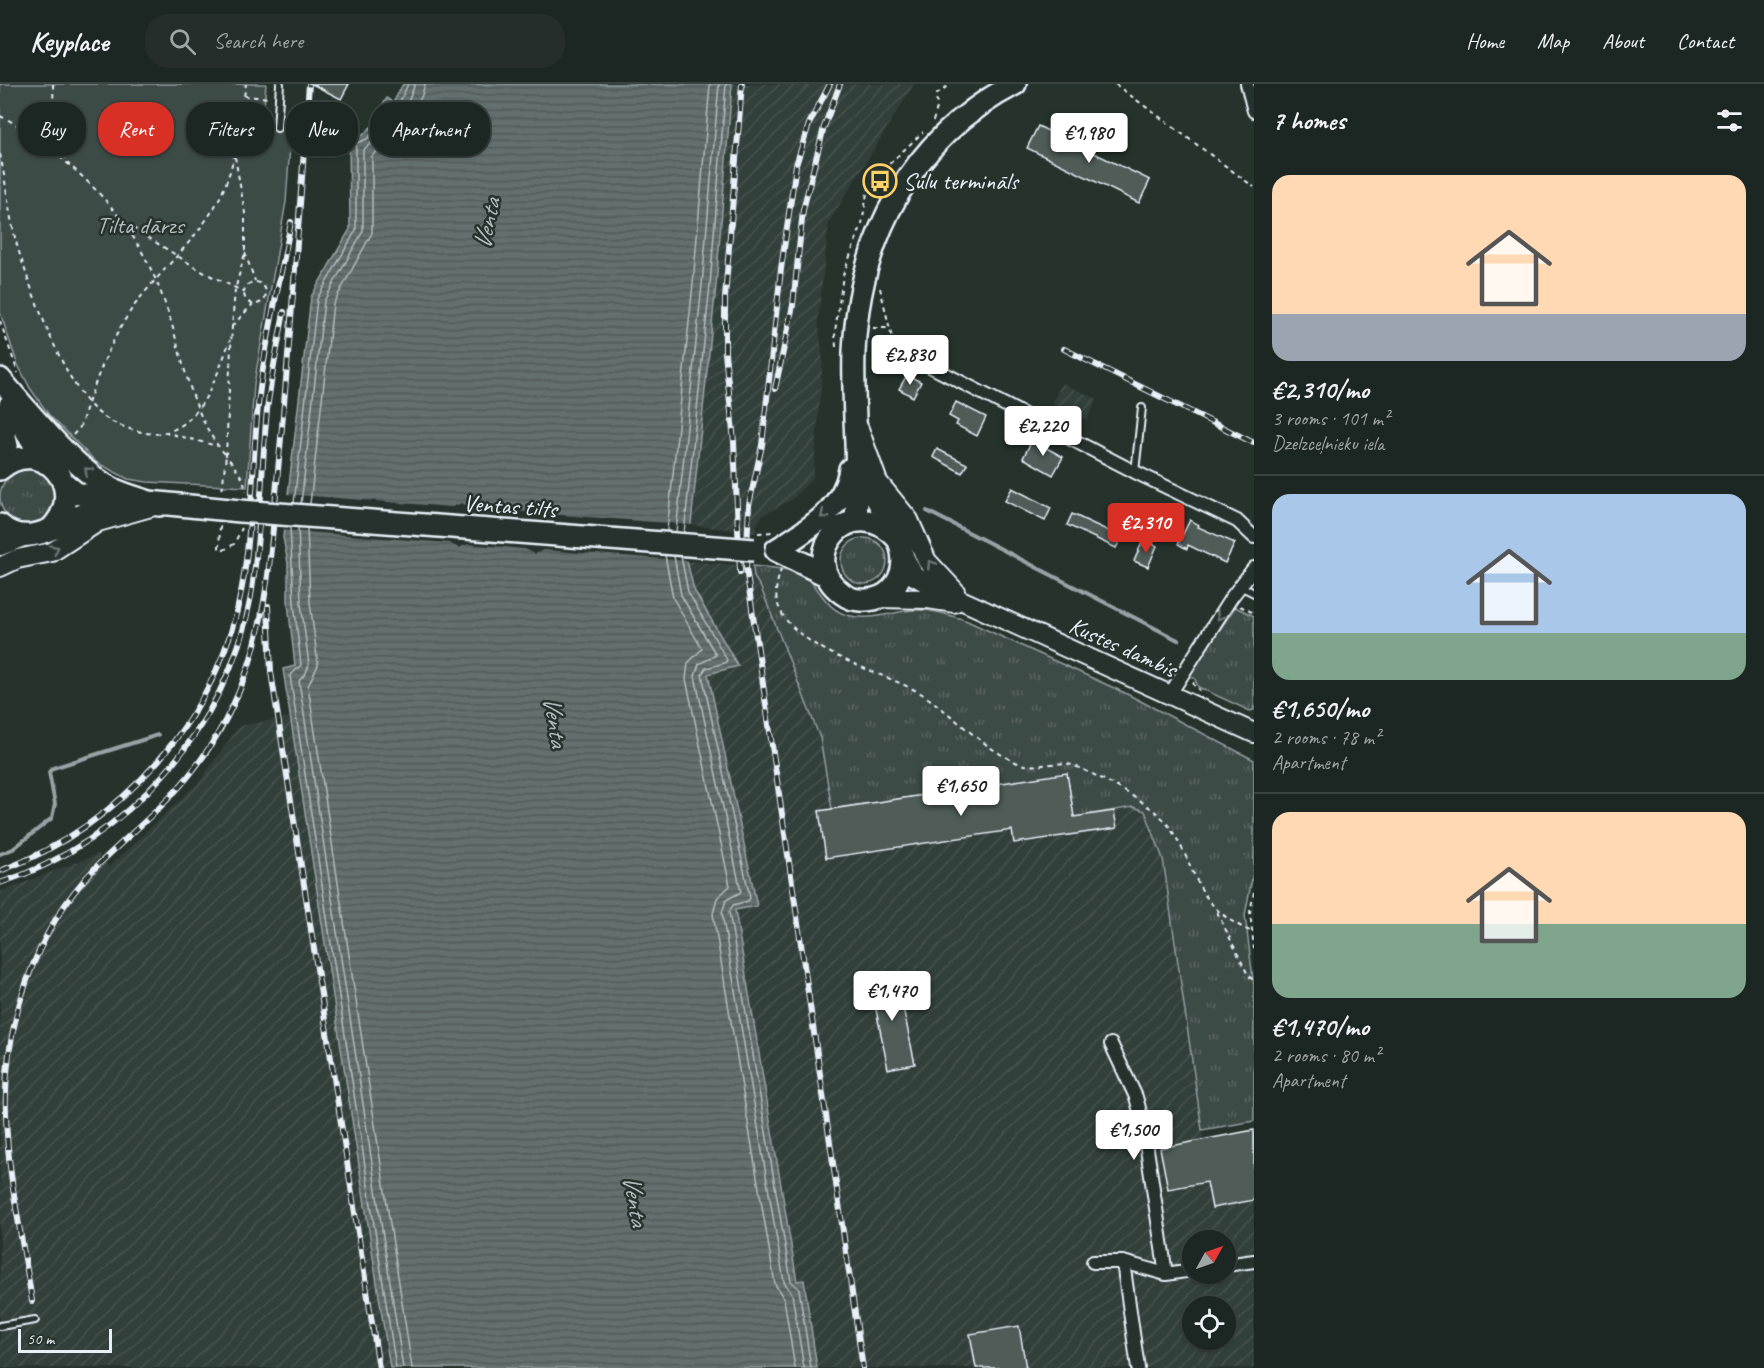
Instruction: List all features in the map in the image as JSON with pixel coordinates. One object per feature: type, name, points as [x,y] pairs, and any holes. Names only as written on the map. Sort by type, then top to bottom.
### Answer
[{"type":"highway","points":[[856,520],[857,424],[854,354],[858,306],[867,262],[885,217],[912,172],[945,135],[981,105],[1015,84]]},
{"type":"highway","points":[[0,380],[44,428],[96,479],[115,490],[159,505]]},
{"type":"highway","points":[[0,386],[46,463]]},
{"type":"highway","points":[[0,414],[7,446],[0,464]]},
{"type":"highway","points":[[833,534],[825,554],[826,575],[835,588],[848,597],[862,601],[878,598],[892,589],[902,575],[902,549],[867,481],[857,424]]},
{"type":"highway","points":[[779,559],[809,528],[834,507],[844,494],[849,477],[857,424]]},
{"type":"highway","points":[[0,469],[20,458],[34,458],[54,468],[64,483],[76,493],[159,505]]},
{"type":"highway","points":[[51,529],[60,520],[65,508],[64,483]]},
{"type":"highway","points":[[0,525],[13,534],[23,537],[42,534],[92,508],[111,505],[159,505]]},
{"type":"highway","name":"Ventas tilts","points":[[159,505],[754,550],[779,559]]},
{"type":"highway","points":[[779,559],[833,534],[843,525],[856,520],[872,520],[888,527],[902,549]]},
{"type":"highway","points":[[779,559],[826,575]]},
{"type":"main road","points":[[857,424],[878,482],[892,503],[909,520],[927,561],[940,578],[972,606]]},
{"type":"main road","points":[[0,567],[16,559],[52,552],[98,522],[159,505]]},
{"type":"main road","points":[[0,546],[23,537]]},
{"type":"main road","points":[[902,549],[914,576],[972,606]]},
{"type":"main road","points":[[878,598],[928,599],[972,606]]},
{"type":"main road","name":"Kustes dambis","points":[[972,606],[1254,733]]},
{"type":"street","points":[[1247,84],[1254,111]]},
{"type":"street","points":[[895,348],[1136,472],[1237,520],[1254,537]]},
{"type":"street","points":[[1170,694],[1254,568]]},
{"type":"street","points":[[1111,1044],[1136,1097],[1143,1123],[1166,1274]]},
{"type":"street","points":[[1236,1264],[1254,1261]]},
{"type":"street","points":[[1093,1262],[1124,1262],[1166,1274],[1182,1272]]},
{"type":"street","points":[[1124,1262],[1138,1368]]},
{"type":"lane","points":[[277,128],[280,84]]},
{"type":"lane","points":[[1136,472],[1142,408]]},
{"type":"lane","points":[[1240,586],[1254,593]]},
{"type":"lane","points":[[0,1326],[35,1320]]},
{"type":"path","points":[[53,84],[54,121],[67,164]]},
{"type":"path","points":[[243,102],[246,84]]},
{"type":"path","points":[[1115,84],[1254,187]]},
{"type":"path","points":[[244,96],[279,99]]},
{"type":"path","points":[[0,116],[34,137],[94,186],[123,222],[158,280],[186,377],[199,408],[217,446],[243,479],[243,510],[234,544],[224,550],[219,549],[220,523]]},
{"type":"path","points":[[0,154],[19,252],[58,353],[88,403],[114,423],[135,431],[154,434],[164,432],[183,423],[199,408],[211,391],[230,340]]},
{"type":"path","points":[[68,439],[80,427],[118,334],[134,307],[202,225],[221,194],[233,156]]},
{"type":"path","points":[[222,492],[226,455],[231,326],[235,290],[245,253],[245,213],[234,156]]},
{"type":"path","points":[[123,222],[235,290],[244,292]]},
{"type":"path","points":[[231,326],[254,304],[261,302],[266,294],[263,286],[256,282],[245,253]]},
{"type":"path","points":[[878,279],[895,348]]},
{"type":"path","points":[[254,304],[246,300],[244,292],[248,285],[256,282]]},
{"type":"path","points":[[870,328],[890,328]]},
{"type":"path","points":[[164,432],[217,446]]},
{"type":"path","points":[[779,559],[776,591],[779,605],[788,621],[804,637],[830,652],[921,694],[1019,764],[1070,764],[1148,806],[1165,821],[1195,882],[1216,910],[1248,975],[1254,981]]},
{"type":"path","points":[[1183,673],[1193,680],[1195,688],[1205,693]]},
{"type":"path","points":[[1254,894],[1250,912],[1254,949]]},
{"type":"path","points":[[1216,910],[1236,925],[1252,932]]},
{"type":"shaded area","points":[[732,84],[914,84],[829,222],[818,321],[823,361],[813,478],[791,500],[763,515],[756,526],[756,533],[691,525],[716,286]]},
{"type":"shaded area","points":[[1062,383],[1097,399],[1087,420],[1052,403]]},
{"type":"shaded area","points":[[687,561],[753,566],[754,577],[761,588],[820,738],[832,809],[1067,773],[1114,811],[1133,807],[1145,811],[1163,859],[1203,1139],[1254,1130],[1254,1368],[817,1368],[804,1281],[798,1281],[735,910],[757,905],[708,674],[738,665],[694,590]]},
{"type":"shaded area","points":[[290,717],[390,1368],[0,1368],[0,892],[98,854],[109,867],[200,781],[239,726]]},
{"type":"green space","name":"Tilta dārzs","points":[[0,84],[266,84],[264,102],[186,102],[186,156],[274,156],[274,130],[286,131],[286,156],[289,156],[286,202],[254,384],[247,487],[128,479],[96,462],[49,415],[30,388],[17,363],[0,312]]},
{"type":"green space","points":[[28,469],[43,474],[51,482],[56,497],[51,512],[43,520],[28,525],[13,520],[5,512],[0,497],[5,482],[13,474]]},
{"type":"green space","points":[[864,538],[880,545],[887,561],[880,577],[864,584],[848,577],[841,561],[848,545]]},
{"type":"green space","points":[[753,566],[782,569],[802,575],[834,609],[847,615],[873,617],[921,610],[965,620],[1125,693],[1254,760],[1254,868],[1245,915],[1254,987],[1254,1121],[1202,1130],[1163,859],[1145,811],[1133,807],[1074,817],[1067,774],[832,809],[820,738],[761,588],[754,577]]},
{"type":"green space","points":[[1235,607],[1254,616],[1254,710],[1250,711],[1198,687],[1195,679],[1189,675]]},
{"type":"water","name":"Venta","points":[[403,84],[732,84],[716,286],[687,561],[694,590],[738,666],[708,674],[757,906],[735,910],[797,1281],[804,1280],[817,1368],[390,1368],[283,669],[295,666],[288,603],[288,563],[283,537],[311,297],[350,229],[349,156],[358,156],[358,135],[363,135],[370,128],[370,156],[490,156],[490,102],[394,102]]},
{"type":"pier","points":[[286,494],[452,507],[462,503],[470,508],[527,512],[537,509],[546,514],[694,525],[690,561],[543,550],[535,554],[525,549],[468,544],[459,548],[449,543],[281,530]]},
{"type":"building","points":[[312,84],[349,84],[341,99]]},
{"type":"building","points":[[1038,126],[1150,180],[1139,203],[1027,148]]},
{"type":"building","points":[[907,375],[921,382],[913,397],[899,389]]},
{"type":"building","points":[[956,402],[986,417],[977,436],[956,425],[958,421],[949,416]]},
{"type":"building","points":[[1032,440],[1063,457],[1053,475],[1023,458]]},
{"type":"building","points":[[937,449],[967,464],[962,473],[933,457]]},
{"type":"building","points":[[1012,488],[1051,508],[1045,521],[1005,501]]},
{"type":"building","points":[[1072,514],[1122,537],[1116,548],[1067,525]]},
{"type":"building","points":[[1190,520],[1199,525],[1198,527],[1235,543],[1225,563],[1188,545],[1187,549],[1178,544]]},
{"type":"building","points":[[1143,540],[1157,546],[1148,567],[1134,561]]},
{"type":"building","points":[[1067,773],[1074,817],[1114,811],[1117,828],[1014,843],[1012,830],[826,858],[819,811]]},
{"type":"building","points":[[896,974],[915,1064],[888,1069],[870,980]]},
{"type":"building","points":[[1254,1130],[1254,1200],[1212,1208],[1207,1182],[1168,1189],[1160,1148]]},
{"type":"building","points":[[1019,1326],[1026,1368],[976,1368],[970,1334]]},
{"type":"waterway","points":[[927,511],[1178,640]]},
{"type":"waterway","points":[[0,854],[13,849],[52,818],[55,804],[49,772],[53,768],[158,735]]},
{"type":"railway","points":[[32,1301],[12,1184],[7,1136],[6,1080],[17,1014],[26,982],[55,921],[95,868],[162,805],[196,766],[227,716],[250,662],[263,610],[270,556],[309,84]]},
{"type":"railway","points":[[740,572],[734,442],[725,353],[725,298],[742,84]]},
{"type":"railway","points":[[830,84],[809,124],[796,165],[781,269],[762,445],[749,505],[746,568],[863,1368]]},
{"type":"railway","points":[[775,389],[793,305],[803,210],[824,127],[840,84]]},
{"type":"railway","points":[[0,871],[45,851],[86,826],[125,795],[158,760],[188,722],[212,680],[230,635],[242,587],[246,563],[259,396],[269,331],[291,222]]},
{"type":"railway","points":[[0,883],[46,864],[90,839],[129,809],[164,774],[195,734],[220,691],[239,645],[251,596],[259,527],[267,410],[284,312]]},
{"type":"railway","points":[[1064,349],[1254,443]]},
{"type":"railway","points":[[268,606],[271,672],[379,1368]]},
{"type":"place","name":"Sulu termināls","points":[[880,181]]}]
